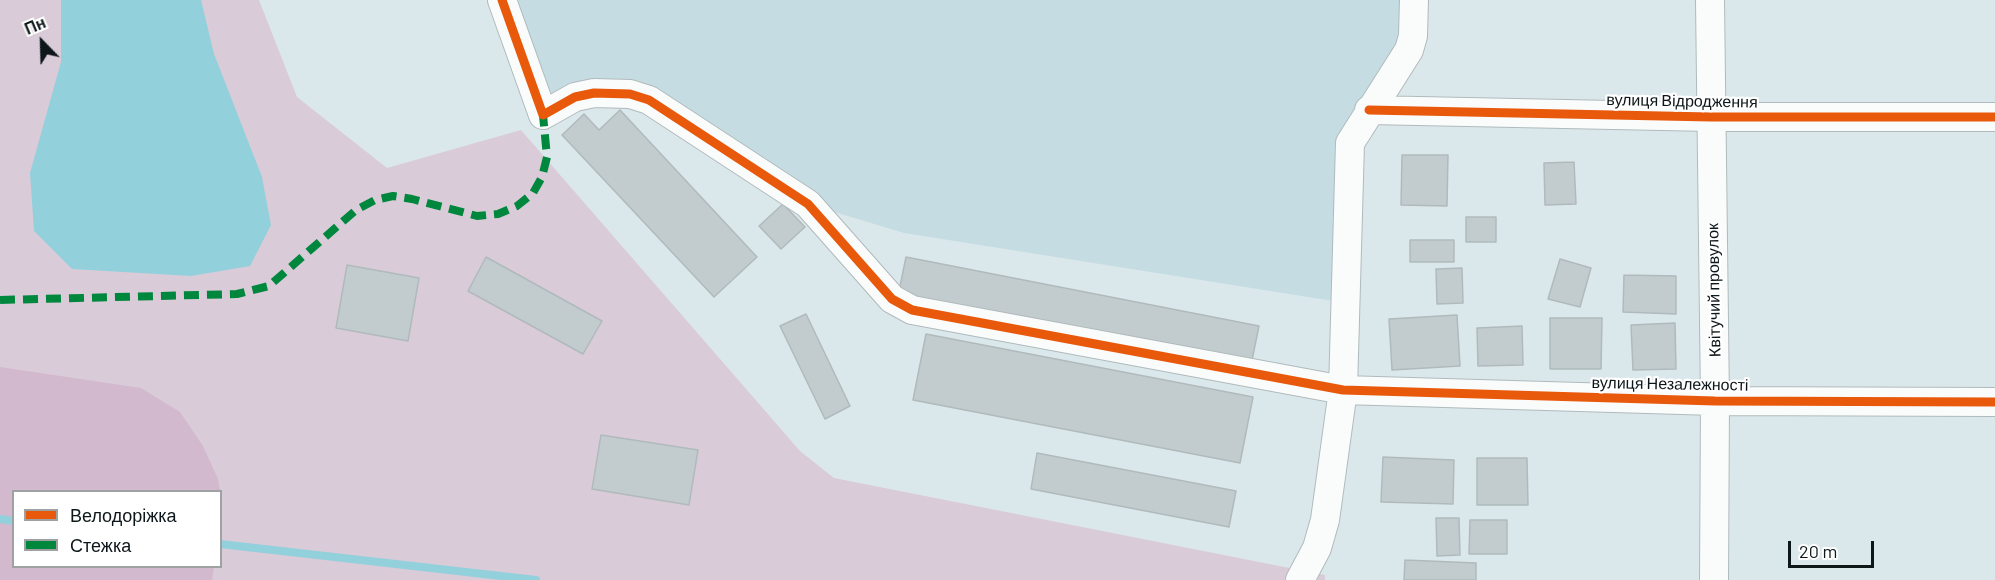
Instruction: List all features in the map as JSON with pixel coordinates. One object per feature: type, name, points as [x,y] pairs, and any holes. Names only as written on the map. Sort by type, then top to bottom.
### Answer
[{"type":"street","name":"вулиця Незалежності","points":[[501,0],[543,115],[575,97],[594,93],[630,94],[648,100],[808,204],[892,299],[912,310],[1343,390],[1716,401],[1995,402]]},
{"type":"street","points":[[1300,580],[1317,548],[1325,520],[1343,390],[1350,143],[1409,50],[1413,36],[1414,0]]},
{"type":"street","name":"Квітучий провулок","points":[[1710,0],[1716,401],[1714,580]]},
{"type":"street","name":"вулиця Відродження","points":[[1369,110],[1711,117],[1995,117]]},
{"type":"shaded area","points":[[0,0],[259,0],[297,97],[387,168],[521,130],[800,451],[834,478],[1325,575],[1325,580],[137,580],[116,568],[222,568],[222,490],[12,490],[12,493],[0,499]]},
{"type":"shaded area","points":[[502,0],[1414,0],[1413,36],[1354,134],[1346,303],[904,233],[808,204],[649,100],[543,115]]},
{"type":"shaded area","points":[[0,367],[141,388],[180,412],[203,446],[218,479],[220,490],[12,490],[12,568],[214,568],[212,580],[0,580]]},
{"type":"water","points":[[61,0],[201,0],[214,54],[262,177],[271,225],[250,266],[191,276],[72,269],[34,231],[30,173],[61,62]]},
{"type":"building","points":[[620,110],[757,257],[714,297],[562,135],[584,114],[599,130]]},
{"type":"building","points":[[1402,155],[1448,155],[1447,206],[1401,205]]},
{"type":"building","points":[[1574,162],[1576,204],[1545,205],[1544,163]]},
{"type":"building","points":[[783,204],[805,227],[781,249],[759,226]]},
{"type":"building","points":[[1466,217],[1496,217],[1496,242],[1466,242]]},
{"type":"building","points":[[1410,240],[1454,240],[1454,262],[1410,262]]},
{"type":"building","points":[[486,257],[602,321],[583,354],[468,291]]},
{"type":"building","points":[[906,257],[1259,326],[1251,365],[898,296]]},
{"type":"building","points":[[1560,259],[1591,268],[1580,307],[1548,299]]},
{"type":"building","points":[[347,265],[419,278],[408,341],[336,328]]},
{"type":"building","points":[[1462,268],[1463,303],[1437,304],[1436,269]]},
{"type":"building","points":[[1624,275],[1676,276],[1676,314],[1623,312]]},
{"type":"building","points":[[806,314],[850,406],[825,419],[780,326]]},
{"type":"building","points":[[1457,315],[1460,366],[1392,370],[1389,319]]},
{"type":"building","points":[[1550,318],[1602,318],[1601,369],[1550,369]]},
{"type":"building","points":[[1675,323],[1676,369],[1633,370],[1631,325]]},
{"type":"building","points":[[1522,326],[1523,365],[1478,366],[1477,328]]},
{"type":"building","points":[[926,334],[1253,397],[1240,463],[913,400]]},
{"type":"building","points":[[601,435],[698,450],[689,505],[592,489]]},
{"type":"building","points":[[1037,453],[1236,491],[1229,527],[1031,489]]},
{"type":"building","points":[[1383,457],[1454,460],[1453,504],[1381,502]]},
{"type":"building","points":[[1477,458],[1527,458],[1528,505],[1477,505]]},
{"type":"building","points":[[1436,518],[1459,518],[1460,555],[1437,556]]},
{"type":"building","points":[[1470,520],[1507,520],[1507,554],[1469,554]]},
{"type":"building","points":[[1405,560],[1476,563],[1476,580],[1404,580]]},
{"type":"waterway","points":[[0,519],[12,521]]},
{"type":"waterway","points":[[222,544],[536,580]]},
{"type":"marked path","points":[[0,300],[237,294],[269,286],[356,210],[375,200],[393,196],[477,216],[498,214],[517,206],[533,193],[542,177],[547,157],[543,115]]},
{"type":"cycle path","points":[[502,0],[543,115],[575,97],[594,93],[630,94],[649,100],[808,204],[892,299],[912,310],[1343,390],[1715,401],[1995,402]]},
{"type":"cycle path","points":[[1369,110],[1711,117],[1995,117]]}]
